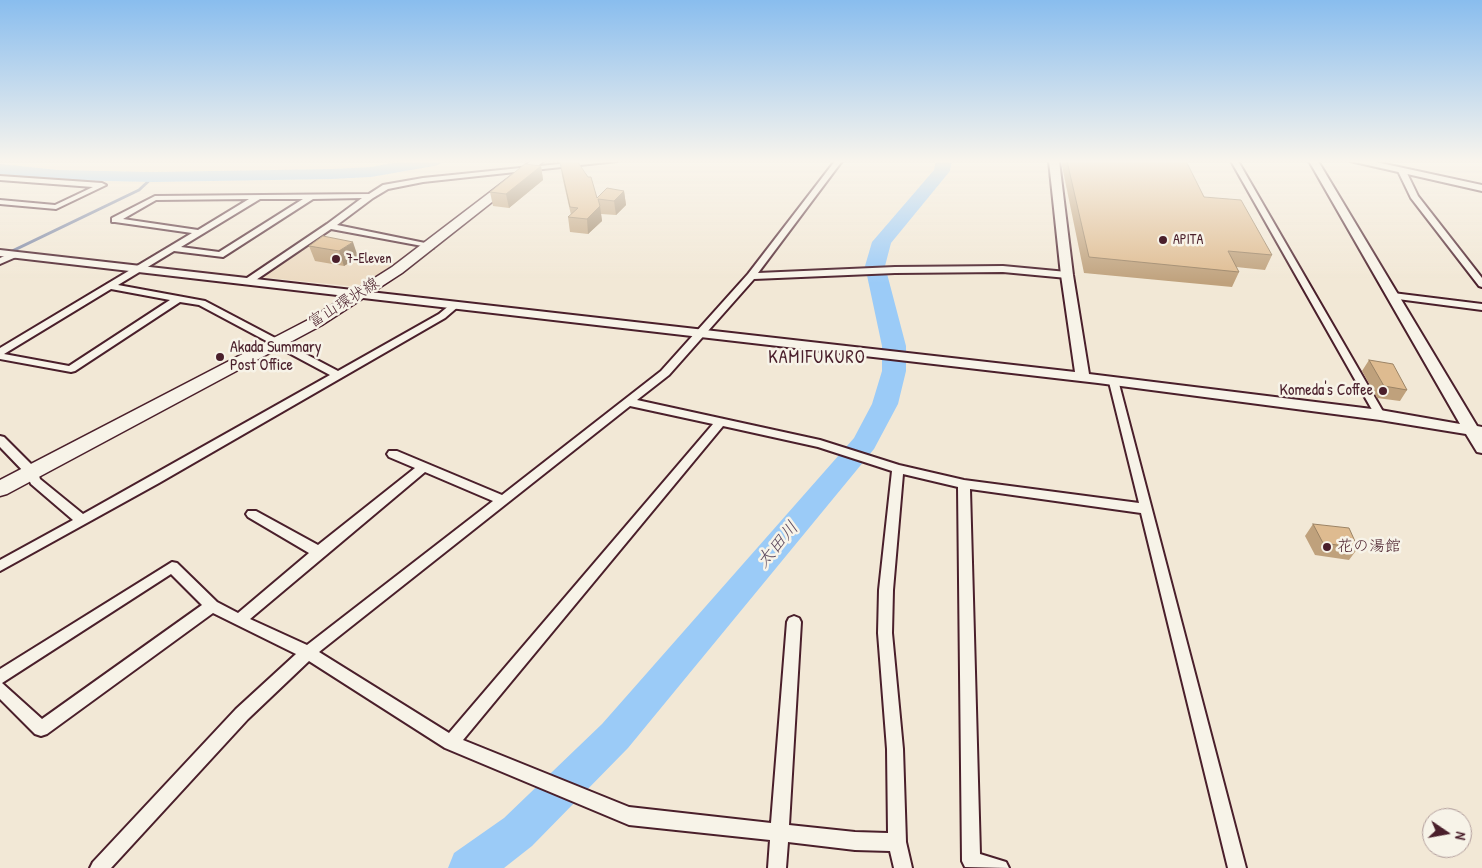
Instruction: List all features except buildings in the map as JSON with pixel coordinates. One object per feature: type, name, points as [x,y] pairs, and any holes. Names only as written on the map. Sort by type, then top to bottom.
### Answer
[{"type":"main road","name":"富山環状線","points":[[0,488],[277,344],[359,295],[430,246],[487,202]]},
{"type":"street","points":[[0,202],[56,207],[67,202]]},
{"type":"street","points":[[149,202],[115,220],[198,232]]},
{"type":"street","points":[[0,352],[252,202]]},
{"type":"street","points":[[172,248],[220,255],[304,202]]},
{"type":"street","points":[[247,282],[363,202]]},
{"type":"street","points":[[99,868],[242,714],[308,653],[665,373],[751,276],[809,202]]},
{"type":"street","points":[[1059,202],[1067,275],[1083,378]]},
{"type":"street","points":[[1257,202],[1380,414]]},
{"type":"street","points":[[1337,202],[1476,431],[1482,448]]},
{"type":"street","points":[[1418,202],[1482,284]]},
{"type":"street","points":[[330,226],[430,246]]},
{"type":"street","points":[[0,253],[700,335],[911,357],[1380,414],[1476,431]]},
{"type":"street","points":[[0,261],[13,255]]},
{"type":"street","points":[[751,276],[859,271],[1003,269],[1067,275]]},
{"type":"street","points":[[110,286],[202,303],[337,375]]},
{"type":"street","points":[[1393,296],[1482,307]]},
{"type":"street","points":[[0,356],[72,369],[179,298]]},
{"type":"street","points":[[0,566],[442,316],[454,306]]},
{"type":"street","points":[[1114,382],[1237,868]]},
{"type":"street","points":[[629,402],[820,444],[898,469],[964,484],[1146,509]]},
{"type":"street","points":[[451,743],[720,423]]},
{"type":"street","points":[[0,440],[33,472],[35,481],[82,520]]},
{"type":"street","points":[[393,454],[503,500]]},
{"type":"street","points":[[239,620],[423,467]]},
{"type":"street","points":[[898,469],[886,590],[886,634],[895,749],[897,842],[903,868]]},
{"type":"street","points":[[964,484],[971,861],[1000,868]]},
{"type":"street","points":[[252,514],[319,552]]},
{"type":"street","points":[[0,677],[172,567],[212,606],[308,653],[451,743],[629,816],[855,841],[897,842]]},
{"type":"street","points":[[0,689],[41,729],[212,606]]},
{"type":"street","points":[[777,868],[794,622]]},
{"type":"shaded area","points":[[305,245],[397,263],[365,284],[349,286],[260,277]]},
{"type":"waterway","points":[[0,257],[115,202]]},
{"type":"waterway","name":"太田川","points":[[469,868],[518,832],[615,736],[865,443],[885,404],[894,371],[894,346],[875,266],[882,242],[916,202]]},
{"type":"place","name":"APITA","points":[[1163,240]]},
{"type":"place","name":"7-Eleven","points":[[336,259]]},
{"type":"place","name":"Akada Summary Post Office","points":[[220,357]]},
{"type":"place","name":"Komeda's Coffee","points":[[1383,391]]},
{"type":"place","name":"花の湯館","points":[[1327,547]]},
{"type":"district","name":"KAMIFUKURO","points":[[817,358]]}]
